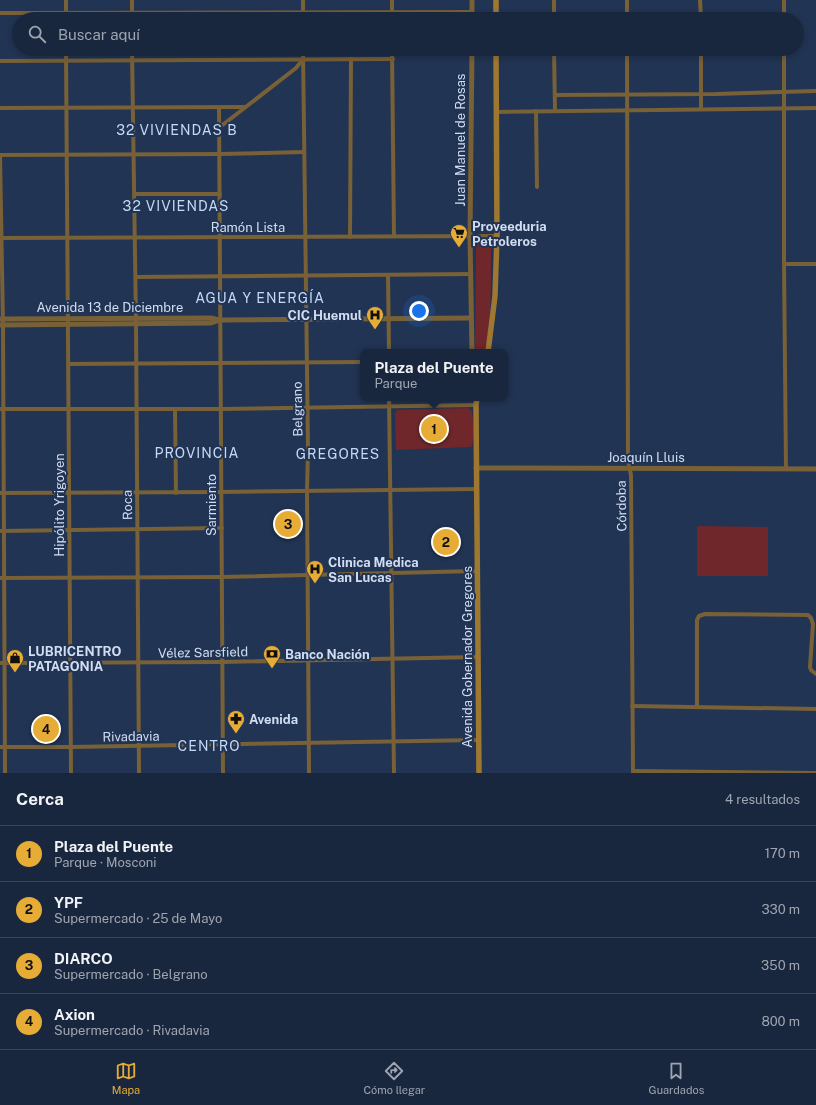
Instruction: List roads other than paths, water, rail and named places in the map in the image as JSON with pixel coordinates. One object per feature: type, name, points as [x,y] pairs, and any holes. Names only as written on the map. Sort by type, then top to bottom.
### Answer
[{"type":"main road","points":[[496,0],[496,12]]},
{"type":"main road","points":[[488,349],[496,296],[496,56]]},
{"type":"main road","name":"Avenida Gobernador Gregores","points":[[476,401],[479,773]]},
{"type":"street","points":[[66,0],[66,12]]},
{"type":"street","points":[[132,0],[132,12],[472,12],[472,0]]},
{"type":"street","points":[[303,0],[303,12]]},
{"type":"street","points":[[392,0],[392,12]]},
{"type":"street","points":[[554,0],[554,12]]},
{"type":"street","points":[[627,0],[627,12]]},
{"type":"street","points":[[700,0],[701,12]]},
{"type":"street","points":[[784,0],[784,12]]},
{"type":"street","points":[[0,13],[12,13]]},
{"type":"street","name":"Hipólito Yrigoyen","points":[[66,56],[71,773]]},
{"type":"street","name":"Roca","points":[[132,56],[136,277],[138,530],[137,662],[139,773]]},
{"type":"street","name":"Juan Manuel de Rosas","points":[[472,56],[470,236],[472,349]]},
{"type":"street","points":[[554,56],[555,111]]},
{"type":"street","name":"Córdoba","points":[[627,56],[628,460],[631,475],[633,772]]},
{"type":"street","points":[[701,56],[701,109]]},
{"type":"street","points":[[784,56],[786,469]]},
{"type":"street","points":[[0,61],[303,58],[392,59],[394,236]]},
{"type":"street","points":[[220,127],[296,68],[303,58]]},
{"type":"street","name":"Belgrano","points":[[303,58],[309,773]]},
{"type":"street","points":[[350,237],[351,59]]},
{"type":"street","points":[[555,95],[701,94],[816,91]]},
{"type":"street","points":[[0,108],[245,107]]},
{"type":"street","name":"Sarmiento","points":[[219,108],[223,773]]},
{"type":"street","points":[[496,112],[816,108]]},
{"type":"street","points":[[536,111],[537,188]]},
{"type":"street","points":[[5,773],[2,663],[0,155],[304,152]]},
{"type":"street","points":[[135,194],[220,194]]},
{"type":"street","name":"Ramón Lista","points":[[1,238],[497,236]]},
{"type":"street","points":[[784,264],[816,264]]},
{"type":"street","points":[[136,277],[471,274]]},
{"type":"street","points":[[388,275],[389,349]]},
{"type":"street","name":"Avenida 13 de Diciembre","points":[[1,322],[68,322],[211,318],[220,320],[471,318]]},
{"type":"street","points":[[68,364],[360,362]]},
{"type":"street","points":[[390,401],[394,773]]},
{"type":"street","points":[[1,409],[221,409],[476,405]]},
{"type":"street","points":[[175,409],[176,493]]},
{"type":"street","name":"Joaquín Lluis","points":[[476,468],[816,469]]},
{"type":"street","points":[[2,493],[69,494],[476,489]]},
{"type":"street","points":[[2,531],[222,528]]},
{"type":"street","points":[[2,578],[222,577],[477,572]]},
{"type":"street","points":[[697,707],[697,620],[699,616],[705,614],[808,615],[814,624],[810,667],[816,674]]},
{"type":"street","name":"Vélez Sarsfield","points":[[2,663],[222,662],[478,657]]},
{"type":"street","points":[[632,706],[816,709]]},
{"type":"street","name":"Rivadavia","points":[[0,747],[479,740]]},
{"type":"street","points":[[633,772],[816,773]]},
{"type":"place","name":"Proveeduria Petroleros","points":[[459,248]]},
{"type":"place","name":"CIC Huemul","points":[[375,330]]},
{"type":"place","name":"Plaza del Puente","points":[[434,429]]},
{"type":"place","name":"DIARCO","points":[[288,524]]},
{"type":"place","name":"YPF","points":[[446,542]]},
{"type":"place","name":"Clinica Medica San Lucas","points":[[315,584]]},
{"type":"place","name":"Banco Nación","points":[[272,669]]},
{"type":"place","name":"LUBRICENTRO PATAGONIA","points":[[15,673]]},
{"type":"place","name":"Axion","points":[[46,729]]},
{"type":"place","name":"Avenida","points":[[236,734]]},
{"type":"district","name":"32 VIVIENDAS B","points":[[177,130]]},
{"type":"district","name":"32 VIVIENDAS","points":[[176,206]]},
{"type":"district","name":"AGUA Y ENERGÍA","points":[[260,298]]},
{"type":"district","name":"PROVINCIA","points":[[197,453]]},
{"type":"district","name":"GREGORES","points":[[338,454]]},
{"type":"district","name":"CENTRO","points":[[209,746]]}]
